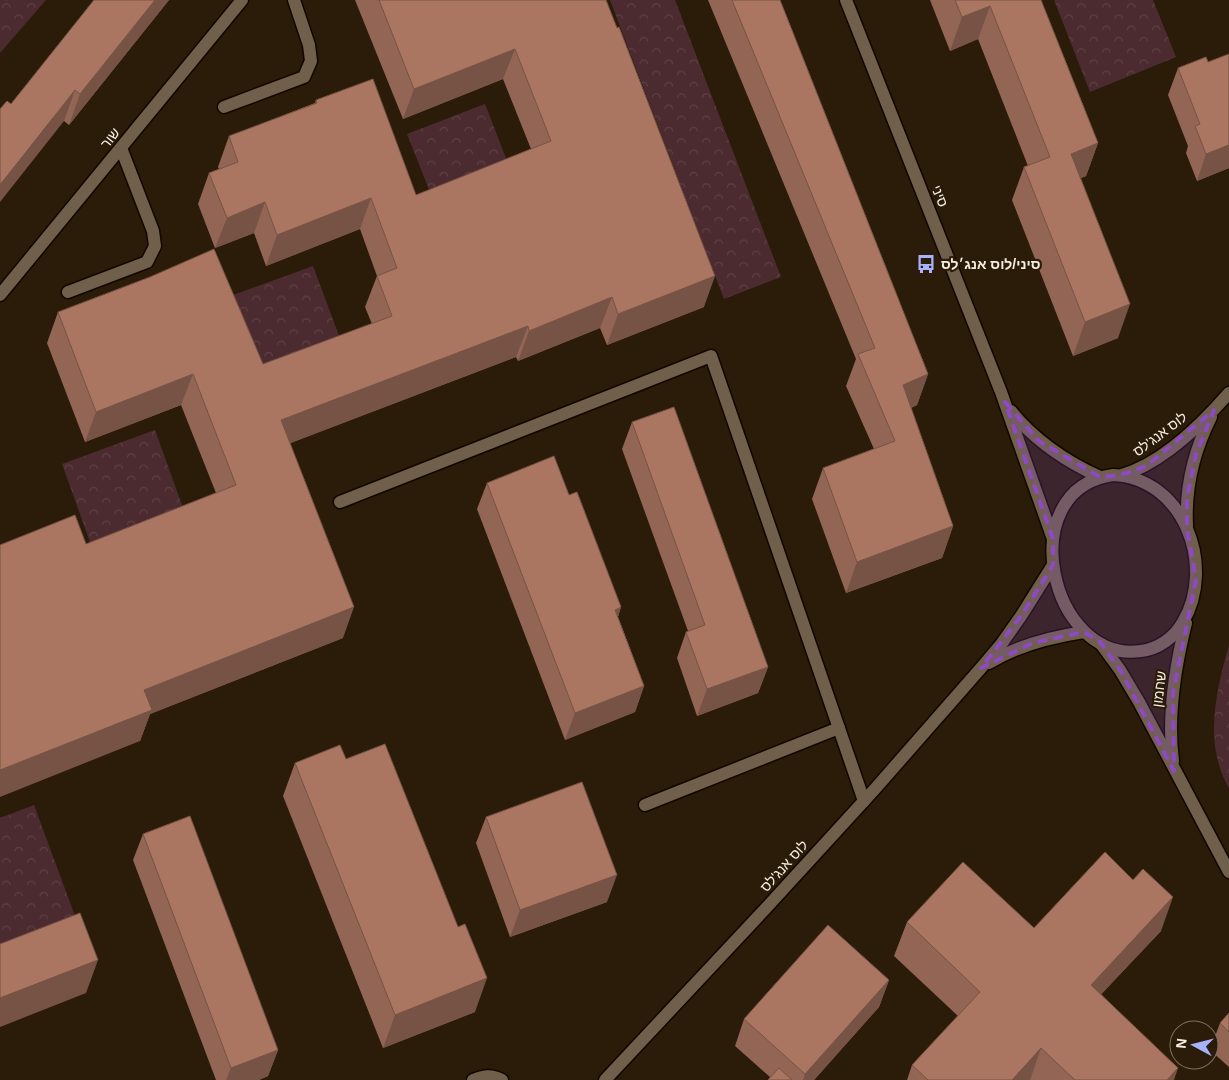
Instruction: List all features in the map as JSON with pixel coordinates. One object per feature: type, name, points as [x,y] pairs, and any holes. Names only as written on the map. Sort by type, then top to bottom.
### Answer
[{"type":"street","name":"שור","points":[[0,295],[242,0]]},
{"type":"street","points":[[224,107],[304,77],[311,61],[310,45],[294,0]]},
{"type":"street","name":"סיני","points":[[846,0],[1005,402],[1053,539]]},
{"type":"street","points":[[68,292],[147,262],[154,246],[153,231],[121,148]]},
{"type":"street","points":[[340,502],[711,356],[864,801]]},
{"type":"street","name":"לוס אנג'לס","points":[[1120,476],[1135,471],[1156,460],[1214,410],[1229,393]]},
{"type":"street","name":"סיני","points":[[1005,402],[1022,423],[1046,446],[1065,459],[1100,477]]},
{"type":"street","name":"לוס אנג'לס","points":[[1187,528],[1186,498],[1191,469],[1214,410]]},
{"type":"street","points":[[1120,476],[1143,481],[1168,500],[1187,528],[1193,545],[1196,563],[1194,597],[1182,625],[1161,645],[1133,653],[1119,651],[1084,632],[1070,615],[1062,599],[1052,565],[1053,539],[1059,516],[1066,502],[1087,482],[1100,477],[1120,476]]},
{"type":"street","name":"לוס אנג'לס","points":[[605,1080],[767,908],[981,668],[1016,622],[1052,565]]},
{"type":"street","name":"שחמון","points":[[1174,771],[1171,733],[1173,693],[1179,654],[1189,612]]},
{"type":"street","name":"לוס אנג'לס","points":[[981,668],[1006,653],[1027,645],[1084,632]]},
{"type":"street","name":"שחמון","points":[[1100,642],[1130,685],[1229,872]]},
{"type":"street","points":[[646,804],[839,728]]},
{"type":"street","points":[[473,1080],[484,1075],[502,1080]]},
{"type":"highlighted area","points":[[1005,402],[1039,441],[1100,477],[1120,475],[1146,466],[1214,410],[1196,455],[1187,498],[1187,528],[1196,580],[1173,693],[1174,771],[1120,670],[1100,642],[1084,632],[1033,643],[981,668],[1021,616],[1053,565],[1053,539]]},
{"type":"green space","points":[[0,0],[46,0],[0,53]]},
{"type":"green space","points":[[610,0],[675,0],[781,277],[724,299]]},
{"type":"green space","points":[[1054,0],[1153,0],[1176,57],[1090,92]]},
{"type":"green space","points":[[485,104],[509,166],[432,197],[407,134]]},
{"type":"green space","points":[[313,266],[341,341],[261,370],[233,295]]},
{"type":"green space","points":[[155,430],[187,519],[94,553],[62,464]]},
{"type":"green space","points":[[1229,645],[1229,788],[1216,754],[1214,717],[1216,699]]},
{"type":"green space","points":[[34,805],[78,924],[0,953],[0,818]]},
{"type":"building","points":[[94,0],[155,0],[80,94],[75,90],[0,185],[0,109],[7,101],[11,104]]},
{"type":"building","points":[[379,0],[606,0],[617,28],[619,27],[715,276],[618,314],[612,297],[529,331],[528,326],[281,420],[354,607],[144,690],[152,710],[0,770],[0,545],[75,515],[86,544],[236,485],[193,374],[96,412],[58,312],[150,277],[214,249],[263,364],[392,316],[377,276],[397,268],[371,198],[277,235],[265,202],[227,218],[209,173],[238,162],[229,136],[317,103],[316,100],[373,79],[416,195],[551,141],[515,49],[414,89]]},
{"type":"building","points":[[732,0],[780,0],[928,374],[903,385],[953,526],[857,562],[823,468],[895,441],[858,354],[875,348]]},
{"type":"building","points":[[955,0],[1041,0],[1098,143],[1071,154],[1130,304],[1085,322],[1024,167],[1050,157],[990,6],[962,17]]},
{"type":"building","points":[[1229,54],[1229,145],[1206,154],[1195,126],[1200,124],[1178,68],[1206,57],[1208,62]]},
{"type":"building","points":[[674,407],[768,667],[707,689],[686,632],[705,625],[632,422]]},
{"type":"building","points":[[554,456],[569,495],[577,492],[621,607],[615,610],[644,686],[575,713],[487,483]]},
{"type":"building","points":[[385,744],[458,927],[465,924],[487,978],[395,1015],[295,763],[340,745],[346,759]]},
{"type":"building","points":[[582,782],[617,875],[520,910],[486,817]]},
{"type":"building","points":[[190,816],[278,1050],[231,1068],[143,834]]},
{"type":"building","points":[[1105,852],[1133,880],[1143,869],[1173,897],[1091,985],[1169,1059],[1169,1070],[1176,1070],[1167,1080],[1075,1080],[1041,1048],[1012,1080],[928,1080],[912,1065],[980,992],[907,922],[963,862],[1034,928]]},
{"type":"building","points":[[80,913],[98,960],[0,998],[0,944]]},
{"type":"building","points":[[828,925],[889,980],[805,1074],[744,1019]]},
{"type":"building","points":[[1229,1013],[1229,1032],[1220,1023]]},
{"type":"building","points":[[779,1068],[792,1080],[768,1080]]},
{"type":"place","name":"סיני/לוס אנג׳לס","points":[[926,264]]}]
